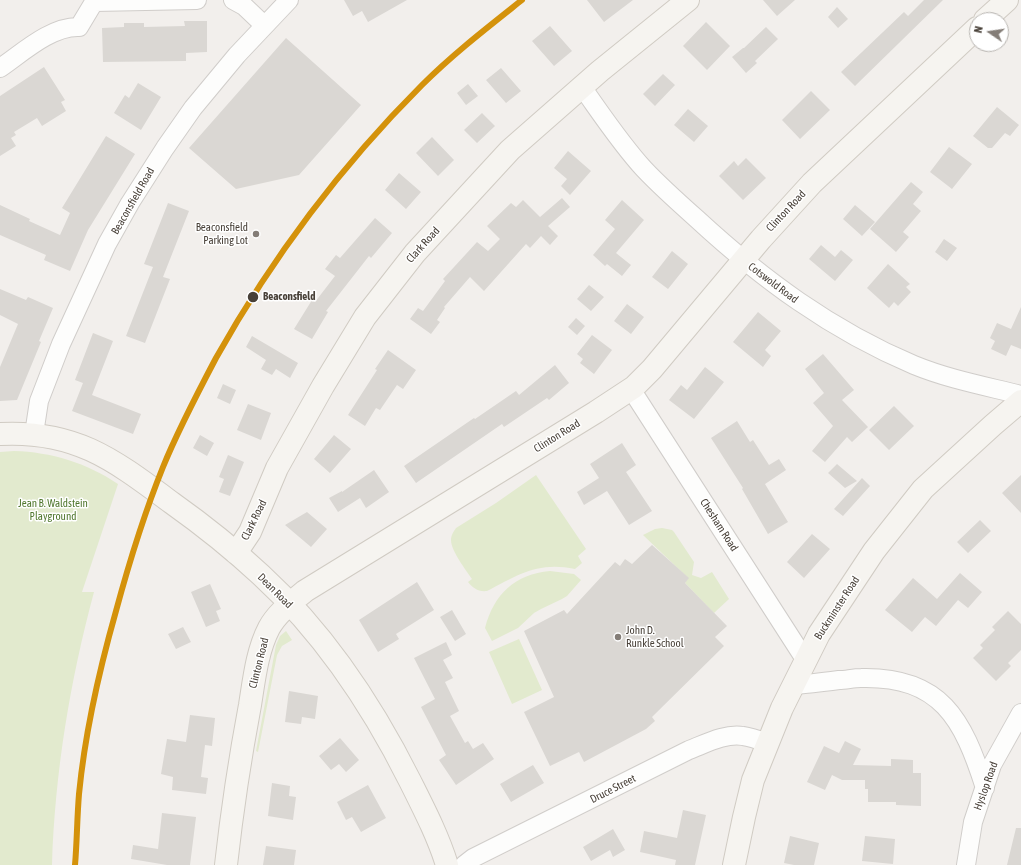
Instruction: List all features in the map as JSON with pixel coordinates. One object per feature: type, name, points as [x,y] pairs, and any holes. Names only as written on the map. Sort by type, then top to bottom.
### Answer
[{"type":"street","points":[[0,68],[52,33],[68,28],[79,27],[94,2],[197,0]]},
{"type":"street","points":[[233,0],[244,6],[264,25]]},
{"type":"street","name":"Beaconsfield Road","points":[[34,434],[39,401],[61,344],[107,244],[130,203],[164,148],[186,118],[215,81],[264,25],[289,0]]},
{"type":"street","name":"Clark Road","points":[[236,553],[250,532],[277,468],[323,386],[365,317],[414,254],[510,150],[582,87],[688,0]]},
{"type":"street","points":[[994,12],[1007,0]]},
{"type":"street","name":"Clinton Road","points":[[226,865],[239,766],[256,670],[263,642],[269,628],[277,616],[305,591],[631,389],[652,369],[742,260],[812,183],[969,36]]},
{"type":"street","name":"Cotswold Road","points":[[582,87],[611,128],[644,169],[742,260],[808,309],[857,338],[914,365],[954,378],[1021,395]]},
{"type":"street","name":"Chesham Road","points":[[631,389],[806,661]]},
{"type":"street","name":"Buckminster Road","points":[[734,865],[753,780],[782,708],[819,634],[874,551],[923,489],[1021,401]]},
{"type":"street","name":"Dean Road","points":[[0,434],[34,434],[70,441],[91,449],[130,472],[183,511],[236,553],[261,576],[289,604],[333,656],[356,687],[400,760],[434,830],[447,865]]},
{"type":"street","points":[[794,685],[852,678],[878,678],[910,683],[926,691],[939,700],[950,712],[963,731],[972,749],[984,788]]},
{"type":"street","name":"Hyslop Road","points":[[966,865],[974,822],[992,765],[1021,713]]},
{"type":"street","name":"Druce Street","points":[[464,865],[473,858],[689,750],[718,739],[737,735],[767,743]]},
{"type":"green space","name":"Jean B. Waldstein Playground","points":[[14,451],[55,456],[68,460],[94,470],[118,484],[82,592],[94,592],[85,625],[65,727],[56,796],[52,865],[0,865],[0,452]]},
{"type":"green space","points":[[536,475],[586,549],[578,556],[582,563],[575,569],[562,567],[539,568],[519,575],[487,591],[476,589],[468,582],[472,579],[453,549],[451,540],[453,533],[456,528],[496,503]]},
{"type":"green space","points":[[662,528],[672,530],[674,532],[694,562],[692,575],[701,578],[712,572],[729,599],[714,613],[685,583],[688,578],[643,535],[655,529]]},
{"type":"green space","points":[[550,571],[574,574],[581,580],[567,596],[534,613],[518,628],[492,641],[485,628],[494,605],[500,596],[516,581],[526,576]]},
{"type":"green space","points":[[286,631],[292,640],[282,646],[277,655],[258,752],[256,751],[276,645],[280,636]]},
{"type":"green space","points":[[519,639],[542,690],[512,704],[489,652]]},
{"type":"building","points":[[344,0],[407,0],[368,22],[362,11],[353,16]]},
{"type":"building","points":[[587,0],[633,0],[604,22]]},
{"type":"building","points":[[763,0],[795,0],[777,16]]},
{"type":"building","points":[[924,0],[943,0],[855,86],[841,72],[904,12],[908,16]]},
{"type":"building","points":[[837,7],[848,19],[838,28],[828,17]]},
{"type":"building","points":[[184,21],[207,21],[207,52],[186,53],[186,61],[103,62],[102,28],[124,27],[124,23],[144,23],[144,27],[185,26]]},
{"type":"building","points":[[706,22],[730,46],[707,70],[683,46]]},
{"type":"building","points":[[550,26],[572,51],[554,66],[532,41]]},
{"type":"building","points":[[766,27],[778,39],[755,61],[757,63],[746,73],[732,57]]},
{"type":"building","points":[[286,38],[361,105],[299,175],[236,189],[189,148]]},
{"type":"building","points":[[44,67],[65,100],[61,102],[66,111],[42,126],[37,118],[14,132],[16,135],[11,138],[16,146],[0,156],[0,96]]},
{"type":"building","points":[[501,68],[521,91],[506,103],[486,80]]},
{"type":"building","points":[[663,74],[675,85],[655,106],[643,94]]},
{"type":"building","points":[[138,83],[161,97],[141,130],[114,113],[125,95],[129,98]]},
{"type":"building","points":[[468,84],[478,96],[466,105],[457,93]]},
{"type":"building","points":[[811,91],[830,110],[800,139],[782,120]]},
{"type":"building","points":[[997,107],[1019,125],[1010,136],[1005,133],[992,148],[988,148],[973,136]]},
{"type":"building","points":[[688,109],[708,126],[694,142],[674,125]]},
{"type":"building","points":[[482,113],[495,126],[477,143],[464,130]]},
{"type":"building","points":[[106,136],[135,154],[88,230],[70,271],[44,260],[46,255],[0,235],[0,205],[30,219],[29,221],[60,235],[70,213],[62,208]]},
{"type":"building","points":[[432,137],[454,160],[438,176],[416,153]]},
{"type":"building","points":[[949,147],[972,164],[952,189],[930,172]]},
{"type":"building","points":[[568,151],[591,171],[570,195],[561,186],[567,179],[554,168]]},
{"type":"building","points":[[746,158],[766,178],[743,200],[719,176],[734,161],[738,166]]},
{"type":"building","points":[[399,173],[421,192],[406,209],[385,190]]},
{"type":"building","points":[[911,182],[923,192],[913,204],[921,211],[903,232],[909,237],[896,252],[870,229]]},
{"type":"building","points":[[562,198],[570,207],[548,226],[558,236],[550,245],[541,236],[530,248],[526,244],[484,291],[470,277],[444,307],[445,308],[437,320],[440,322],[431,334],[410,319],[418,308],[423,311],[445,281],[443,279],[477,242],[488,251],[500,239],[487,226],[511,203],[516,207],[523,200],[540,217]]},
{"type":"building","points":[[622,200],[644,220],[616,253],[631,265],[622,276],[607,264],[605,266],[593,255],[615,229],[605,220]]},
{"type":"building","points":[[168,203],[189,211],[163,277],[170,279],[145,343],[126,336],[153,267],[144,264]]},
{"type":"building","points":[[855,205],[875,222],[862,236],[843,219]]},
{"type":"building","points":[[375,218],[392,233],[371,258],[369,256],[326,311],[328,312],[312,339],[294,329],[312,300],[315,302],[335,276],[325,269],[336,255],[340,258]]},
{"type":"building","points":[[944,239],[957,248],[947,261],[935,252]]},
{"type":"building","points":[[821,245],[835,257],[841,250],[853,260],[835,281],[809,259]]},
{"type":"building","points":[[672,251],[688,264],[668,289],[652,277]]},
{"type":"building","points":[[888,264],[910,284],[906,287],[911,292],[898,306],[894,302],[889,308],[867,288]]},
{"type":"building","points":[[589,285],[604,297],[591,311],[577,299]]},
{"type":"building","points":[[0,289],[26,300],[28,297],[53,308],[39,341],[41,342],[17,400],[0,401],[0,367],[18,324],[0,315]]},
{"type":"building","points":[[627,304],[644,317],[631,334],[614,321]]},
{"type":"building","points":[[1021,307],[1021,349],[1011,345],[1006,356],[991,349],[995,341],[990,338],[997,323],[1011,329]]},
{"type":"building","points":[[758,312],[781,331],[765,350],[771,356],[763,367],[733,342]]},
{"type":"building","points":[[576,318],[585,326],[577,335],[568,327]]},
{"type":"building","points":[[93,333],[113,341],[92,395],[141,414],[133,434],[72,411],[83,383],[75,380]]},
{"type":"building","points":[[592,335],[612,350],[594,374],[580,363],[583,359],[577,354]]},
{"type":"building","points":[[252,336],[298,363],[290,378],[276,369],[272,375],[261,369],[266,360],[246,347]]},
{"type":"building","points":[[388,350],[416,370],[403,389],[397,385],[380,410],[376,408],[365,426],[348,415]]},
{"type":"building","points":[[823,354],[854,390],[842,400],[868,427],[852,442],[847,437],[825,462],[812,451],[833,426],[813,403],[824,393],[805,369]]},
{"type":"building","points":[[555,365],[569,383],[549,400],[547,398],[504,427],[502,424],[416,483],[404,466],[516,391],[519,395]]},
{"type":"building","points":[[705,367],[724,382],[694,419],[669,400],[681,385],[687,390]]},
{"type":"building","points":[[223,384],[236,390],[230,404],[217,398]]},
{"type":"building","points":[[248,404],[271,413],[261,440],[237,430]]},
{"type":"building","points":[[894,406],[914,426],[889,450],[869,430]]},
{"type":"building","points":[[737,421],[750,442],[753,440],[769,465],[779,459],[786,470],[765,484],[788,522],[768,534],[742,489],[743,488],[711,438]]},
{"type":"building","points":[[200,435],[214,443],[207,456],[193,448]]},
{"type":"building","points":[[334,435],[351,449],[330,473],[314,459]]},
{"type":"building","points":[[622,443],[636,465],[626,472],[652,511],[629,525],[607,491],[584,505],[577,492],[599,478],[590,464]]},
{"type":"building","points":[[228,455],[244,462],[230,496],[219,492],[224,479],[219,477]]},
{"type":"building","points":[[837,464],[857,481],[845,488],[828,473]]},
{"type":"building","points":[[374,470],[389,492],[366,508],[360,498],[338,512],[329,498],[342,492]]},
{"type":"building","points":[[1021,475],[1021,513],[1002,493]]},
{"type":"building","points":[[862,478],[870,486],[843,516],[834,509]]},
{"type":"building","points":[[307,512],[327,529],[311,547],[285,525]]},
{"type":"building","points":[[980,520],[991,531],[968,553],[957,542]]},
{"type":"building","points":[[812,534],[830,549],[804,578],[787,562]]},
{"type":"building","name":"John D. Runkle School","points":[[652,545],[689,578],[685,583],[727,626],[715,637],[724,646],[652,717],[655,721],[646,729],[584,762],[579,752],[550,766],[524,712],[554,697],[524,631],[564,610],[567,614],[615,562],[620,566],[625,559],[632,564]]},
{"type":"building","points":[[960,573],[982,592],[968,608],[958,600],[936,626],[925,617],[912,632],[885,610],[913,578],[937,599]]},
{"type":"building","points":[[417,582],[434,610],[396,634],[399,639],[378,652],[359,620]]},
{"type":"building","points":[[210,584],[221,609],[216,611],[220,621],[206,627],[191,592]]},
{"type":"building","points":[[452,610],[466,634],[455,641],[440,617]]},
{"type":"building","points":[[1008,611],[1021,624],[1021,650],[1008,663],[1011,666],[996,681],[973,658],[983,648],[980,645],[995,630],[992,627]]},
{"type":"building","points":[[183,627],[191,642],[176,649],[168,634]]},
{"type":"building","points":[[446,642],[452,655],[443,660],[453,678],[445,682],[459,711],[450,716],[465,743],[468,741],[473,749],[483,743],[494,759],[456,785],[439,760],[446,755],[421,707],[435,699],[414,658]]},
{"type":"building","points":[[289,691],[318,696],[315,719],[302,717],[301,724],[285,722]]},
{"type":"building","points":[[190,715],[215,718],[212,746],[205,745],[201,777],[208,778],[206,794],[172,790],[173,777],[161,774],[167,739],[186,742]]},
{"type":"building","points":[[340,738],[359,760],[346,772],[339,764],[331,770],[319,756]]},
{"type":"building","points":[[845,741],[861,749],[853,765],[891,766],[891,759],[913,760],[913,773],[921,773],[921,806],[896,805],[896,802],[868,802],[868,789],[865,789],[865,780],[842,780],[832,775],[825,790],[807,782],[824,746],[839,753]]},
{"type":"building","points":[[533,765],[544,783],[511,802],[500,784]]},
{"type":"building","points":[[272,783],[290,786],[289,796],[296,797],[293,820],[268,816]]},
{"type":"building","points":[[368,785],[386,818],[361,832],[352,817],[346,820],[337,802]]},
{"type":"building","points":[[683,810],[706,815],[695,865],[675,865],[676,860],[640,852],[644,831],[677,838]]},
{"type":"building","points":[[162,813],[196,817],[190,865],[167,865],[131,859],[133,845],[158,849]]},
{"type":"building","points":[[1016,828],[1021,828],[1021,865],[1007,865]]},
{"type":"building","points":[[613,829],[625,850],[613,857],[610,850],[591,861],[583,847]]},
{"type":"building","points":[[790,836],[819,843],[814,865],[794,865],[784,863]]},
{"type":"building","points":[[865,836],[895,839],[893,864],[862,861]]},
{"type":"building","points":[[266,846],[296,850],[294,865],[263,865]]},
{"type":"transit line","points":[[75,865],[79,794],[85,748],[98,679],[121,593],[143,521],[163,467],[188,412],[216,358],[260,285],[284,249],[336,181],[392,116],[422,85],[458,52],[522,0]]},
{"type":"place","name":"Beaconsfield Parking Lot","points":[[256,234]]},
{"type":"place","name":"Beaconsfield","points":[[253,297]]},
{"type":"place","name":"John D. Runkle School","points":[[618,637]]}]
